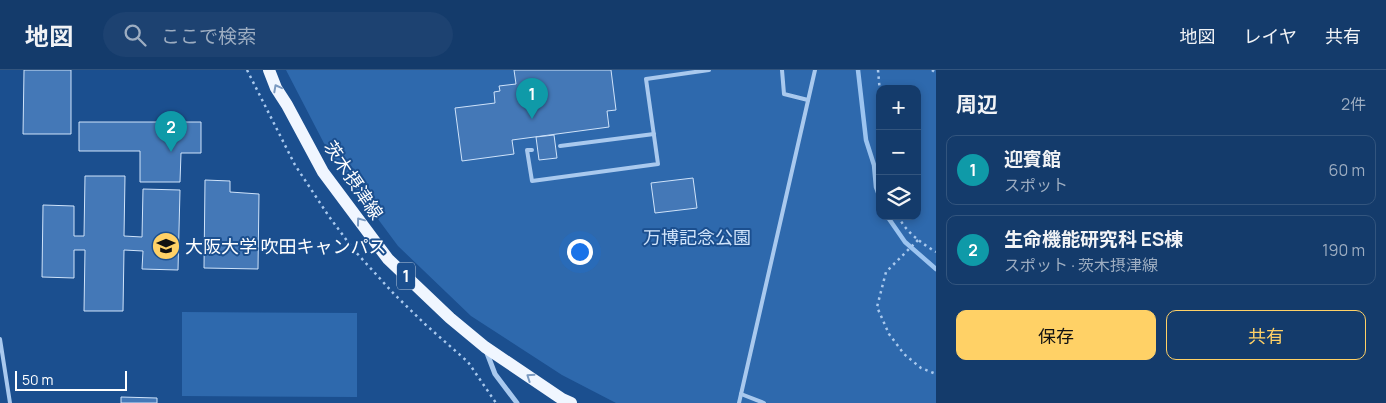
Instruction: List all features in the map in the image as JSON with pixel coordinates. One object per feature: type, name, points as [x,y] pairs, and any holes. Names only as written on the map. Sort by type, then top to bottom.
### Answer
[{"type":"main road","name":"茨木摂津線","points":[[269,70],[276,88],[323,172],[388,259],[450,318],[485,347],[562,399],[571,403]]},
{"type":"street","points":[[485,347],[495,374],[517,403]]},
{"type":"lane","points":[[532,150],[527,150],[532,181],[658,164],[646,79],[710,70]]},
{"type":"lane","points":[[782,70],[784,94],[808,100]]},
{"type":"lane","points":[[739,403],[815,70]]},
{"type":"lane","points":[[560,146],[654,134]]},
{"type":"lane","points":[[0,339],[10,403]]},
{"type":"lane","points":[[741,394],[764,403]]},
{"type":"path","points":[[878,70],[879,85]]},
{"type":"path","points":[[932,70],[936,73]]},
{"type":"path","points":[[900,220],[907,231],[936,252]]},
{"type":"path","points":[[918,240],[886,272],[877,307],[888,334],[904,354],[921,368],[936,374]]},
{"type":"green space","name":"万博記念公園","points":[[286,70],[936,70],[936,403],[616,403],[562,375],[471,316],[398,246],[329,153]]},
{"type":"green space","points":[[182,312],[357,313],[357,397],[182,396]]},
{"type":"building","points":[[24,70],[71,70],[71,134],[23,134]]},
{"type":"building","points":[[514,70],[611,70],[616,110],[607,111],[609,127],[512,140],[514,154],[462,161],[455,108],[495,103],[494,92],[500,91],[499,86],[516,84]]},
{"type":"building","points":[[79,122],[201,122],[201,153],[181,153],[180,182],[140,182],[140,151],[79,151]]},
{"type":"building","points":[[554,135],[557,158],[539,160],[536,137]]},
{"type":"building","points":[[85,176],[125,176],[124,236],[142,237],[143,189],[180,190],[178,270],[142,269],[143,251],[124,250],[123,311],[84,311],[85,250],[74,250],[74,278],[42,277],[43,205],[74,206],[74,236],[84,236]]},
{"type":"building","points":[[693,178],[697,208],[655,213],[651,183]]},
{"type":"building","points":[[205,180],[230,181],[230,192],[259,194],[258,269],[204,268]]},
{"type":"building","points":[[121,397],[157,398],[157,403],[121,403]]},
{"type":"waterway","points":[[858,70],[866,140],[874,165],[876,187]]},
{"type":"waterway","points":[[890,220],[905,242],[936,269]]},
{"type":"place","name":"迎賓館","points":[[532,119]]},
{"type":"place","name":"生命機能研究科 ES棟","points":[[171,152]]},
{"type":"place","name":"大阪大学 吹田キャンパス","points":[[166,246]]}]
